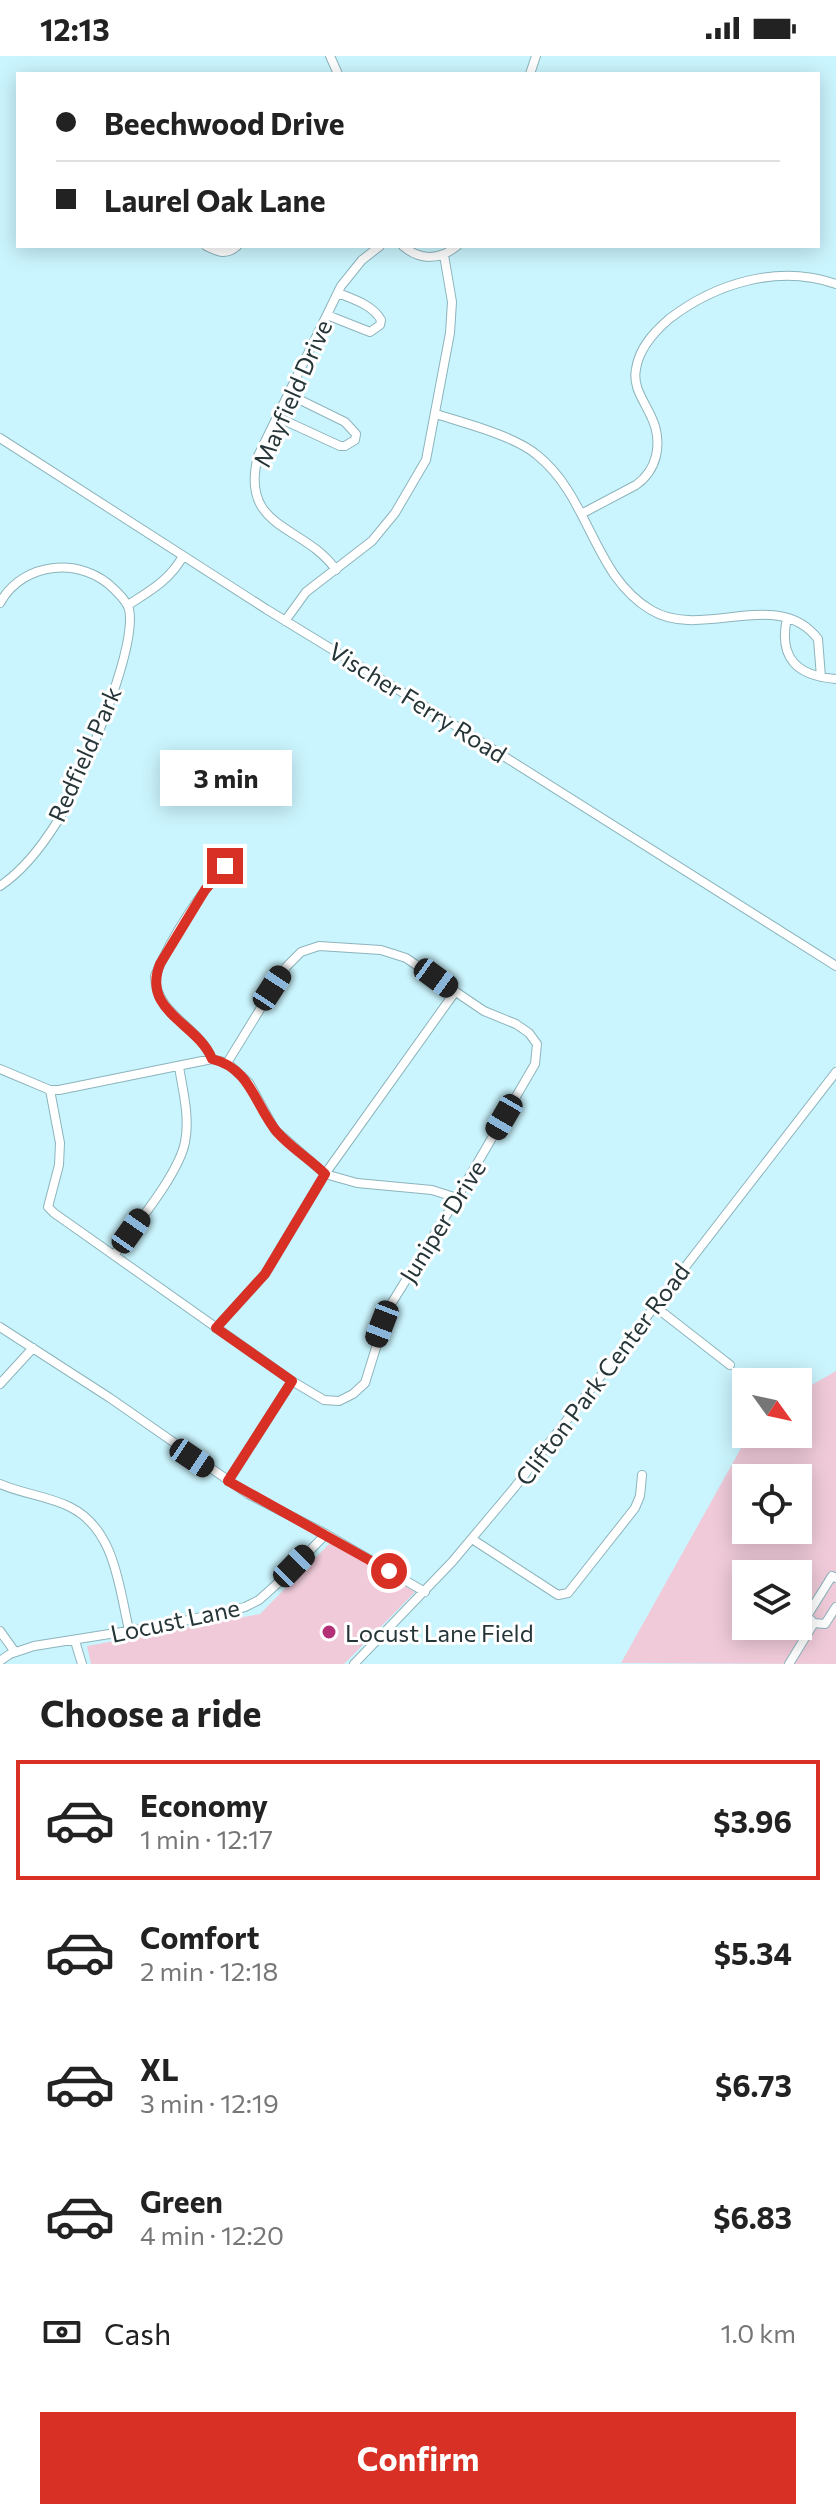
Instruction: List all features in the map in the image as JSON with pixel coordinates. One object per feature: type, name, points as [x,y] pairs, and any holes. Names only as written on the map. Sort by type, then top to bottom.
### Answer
[{"type":"street","points":[[210,248],[221,253],[232,248]]},
{"type":"street","name":"Mayfield Drive","points":[[336,570],[320,550],[283,530],[260,506],[254,473],[258,456],[338,293],[349,274],[378,248]]},
{"type":"street","points":[[407,248],[424,257],[444,255],[454,248]]},
{"type":"street","points":[[285,621],[306,592],[372,541],[410,489],[426,460],[450,333],[452,302],[444,255]]},
{"type":"street","points":[[583,513],[643,480],[654,462],[658,444],[656,424],[636,383],[635,369],[648,339],[664,323],[704,295],[742,282],[784,276],[836,284]]},
{"type":"street","points":[[327,315],[370,332],[380,325],[379,314],[338,293]]},
{"type":"street","points":[[277,417],[340,446],[355,440],[356,434],[345,422],[288,394]]},
{"type":"street","points":[[436,414],[508,440],[538,455],[560,479],[583,513],[622,587],[653,612],[692,621],[767,614],[787,618],[812,631],[818,639],[821,677]]},
{"type":"street","name":"Vischer Ferry Road","points":[[0,438],[285,621],[461,728],[836,966]]},
{"type":"street","points":[[0,603],[24,577],[44,569],[63,567],[99,577],[128,605],[161,584],[183,556]]},
{"type":"street","name":"Redfield Park","points":[[0,886],[31,859],[69,801],[125,657],[130,633],[128,605]]},
{"type":"street","points":[[787,618],[785,640],[794,664],[809,675],[836,679]]},
{"type":"street","points":[[212,1059],[205,1046],[163,1004],[156,989],[155,976],[205,890],[233,860]]},
{"type":"street","points":[[216,1328],[265,1274],[325,1174],[455,992],[406,958],[381,950],[319,946],[301,952],[286,967],[227,1063]]},
{"type":"street","name":"Juniper Drive","points":[[50,1090],[60,1143],[59,1165],[48,1207],[292,1381],[324,1400],[339,1401],[365,1383],[388,1309],[535,1064],[537,1044],[532,1035],[516,1024],[484,1011],[455,992]]},
{"type":"street","points":[[0,1069],[50,1090],[212,1059],[227,1063],[249,1083],[275,1130],[325,1174],[357,1183],[432,1190],[457,1198]]},
{"type":"street","points":[[115,1254],[180,1161],[186,1141],[187,1113],[179,1067]]},
{"type":"street","name":"Clifton Park Center Road","points":[[354,1664],[472,1539],[550,1443],[653,1305],[836,1072]]},
{"type":"street","points":[[653,1305],[730,1365]]},
{"type":"street","points":[[0,1327],[110,1398],[228,1481],[425,1592]]},
{"type":"street","points":[[0,1384],[33,1348]]},
{"type":"street","points":[[228,1481],[292,1381]]},
{"type":"street","points":[[472,1539],[558,1595],[568,1593],[635,1508],[640,1496],[642,1475]]},
{"type":"street","points":[[0,1484],[72,1508],[91,1521],[104,1539],[112,1560],[129,1630]]},
{"type":"street","name":"Locust Lane","points":[[0,1661],[15,1652],[166,1625],[245,1607],[259,1600],[326,1534]]},
{"type":"street","points":[[836,1578],[832,1576],[807,1616],[814,1623],[825,1624],[836,1607]]},
{"type":"street","points":[[789,1664],[814,1623]]},
{"type":"street","points":[[0,1631],[15,1652]]},
{"type":"street","points":[[75,1641],[82,1664]]},
{"type":"shaded area","points":[[836,1371],[836,1664],[621,1663],[732,1464],[732,1544],[812,1544],[812,1464],[732,1464],[741,1448],[812,1448],[812,1385]]},
{"type":"shaded area","points":[[331,1542],[415,1592],[344,1664],[91,1664],[87,1646],[260,1614]]},
{"type":"place","name":"Locust Lane Field","points":[[329,1632]]},
{"type":"route","points":[[225,866],[205,890],[160,964],[155,976],[156,989],[163,1004],[205,1046],[212,1059],[227,1063],[249,1083],[275,1130],[325,1174],[265,1274],[216,1328],[292,1381],[228,1481],[389,1571]]}]
